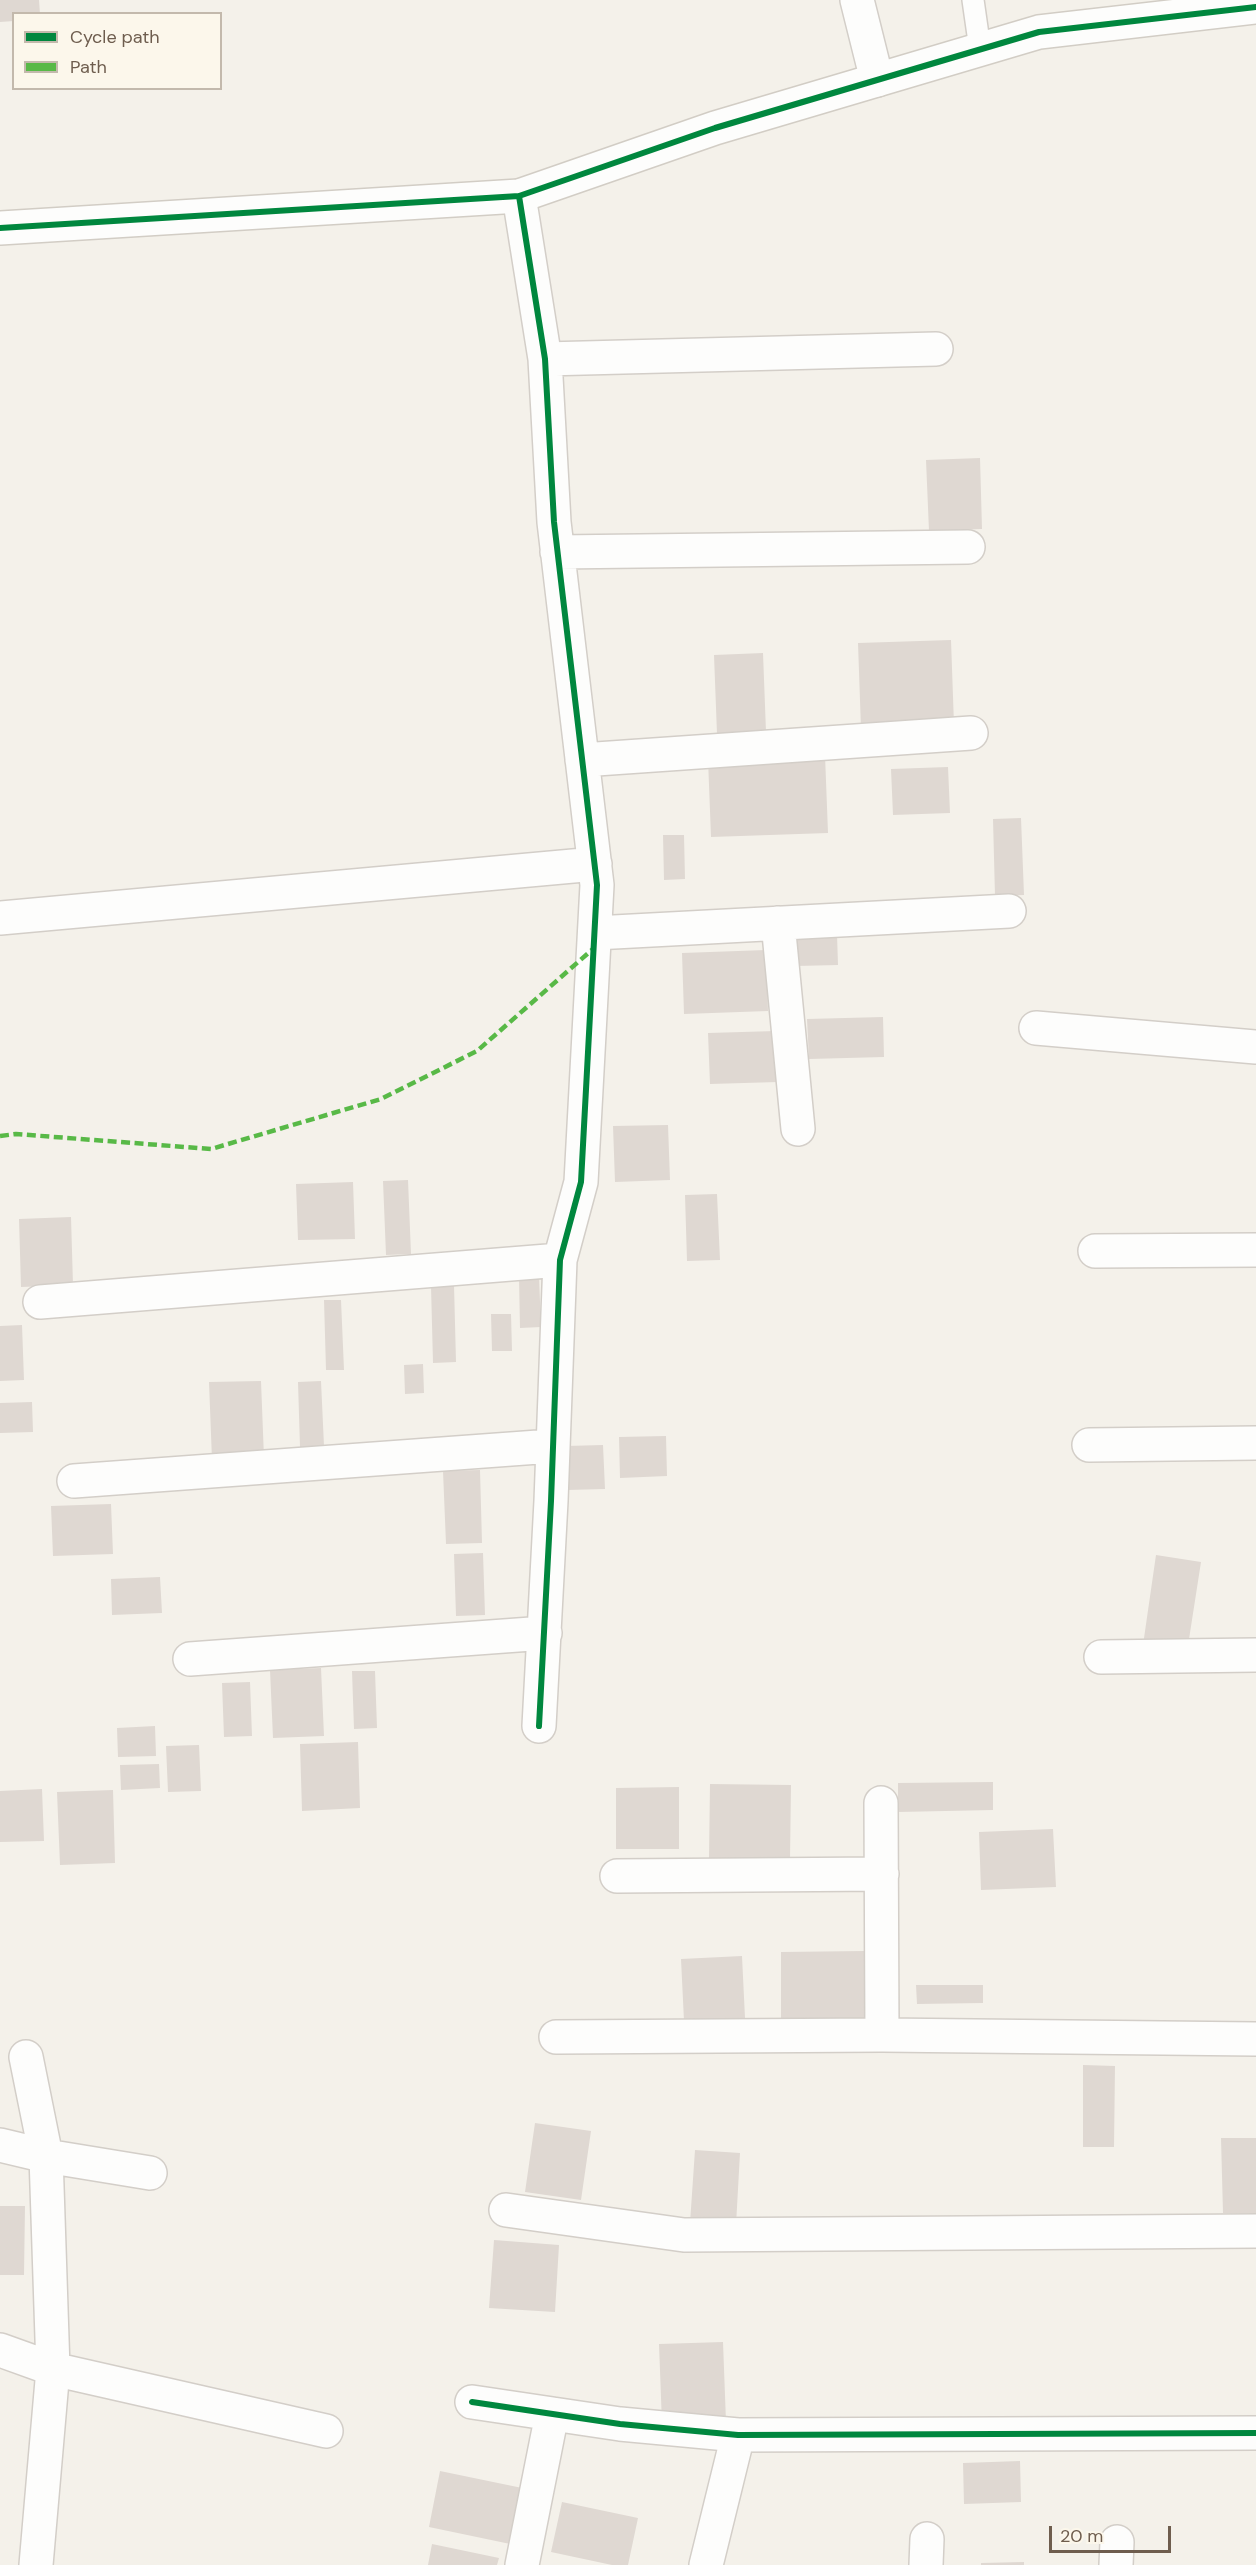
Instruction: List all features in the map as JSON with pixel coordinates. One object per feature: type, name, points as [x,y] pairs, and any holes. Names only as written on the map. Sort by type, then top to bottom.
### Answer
[{"type":"street","points":[[856,0],[877,80]]},
{"type":"street","points":[[0,228],[519,196],[715,128],[1039,32],[1163,9],[1256,7]]},
{"type":"street","points":[[519,196],[545,359],[557,552],[597,885],[581,1182],[560,1260],[539,1726]]},
{"type":"street","points":[[545,359],[936,349]]},
{"type":"street","points":[[557,552],[968,547]]},
{"type":"street","points":[[582,760],[971,733]]},
{"type":"street","points":[[0,918],[595,864]]},
{"type":"street","points":[[595,933],[1009,911]]},
{"type":"street","points":[[778,923],[798,1129]]},
{"type":"street","points":[[1036,1028],[1256,1047]]},
{"type":"street","points":[[1095,1251],[1256,1250]]},
{"type":"street","points":[[40,1302],[560,1260]]},
{"type":"street","points":[[1089,1445],[1256,1443]]},
{"type":"street","points":[[74,1481],[552,1446]]},
{"type":"street","points":[[190,1659],[544,1633]]},
{"type":"street","points":[[1101,1657],[1256,1655]]},
{"type":"street","points":[[881,1803],[882,2035]]},
{"type":"street","points":[[617,1876],[882,1874]]},
{"type":"street","points":[[556,2037],[882,2035],[1256,2039]]},
{"type":"street","points":[[26,2057],[46,2156],[53,2369],[36,2565]]},
{"type":"street","points":[[0,2145],[46,2156],[150,2173]]},
{"type":"street","points":[[506,2210],[684,2235],[1256,2231]]},
{"type":"street","points":[[0,2350],[53,2369],[326,2431]]},
{"type":"street","points":[[472,2402],[620,2424],[738,2435],[1256,2433]]},
{"type":"street","points":[[522,2565],[552,2414]]},
{"type":"street","points":[[706,2565],[738,2435]]},
{"type":"lane","points":[[973,0],[980,49]]},
{"type":"building","points":[[0,0],[39,0],[40,12],[12,12],[12,21],[0,22]]},
{"type":"building","points":[[980,458],[982,529],[929,531],[926,460]]},
{"type":"building","points":[[951,640],[954,725],[861,729],[858,643]]},
{"type":"building","points":[[763,653],[766,732],[717,734],[714,655]]},
{"type":"building","points":[[825,755],[828,833],[711,837],[708,759]]},
{"type":"building","points":[[948,767],[950,813],[893,815],[891,769]]},
{"type":"building","points":[[1021,818],[1024,895],[995,896],[993,819]]},
{"type":"building","points":[[663,835],[684,835],[685,879],[664,880]]},
{"type":"building","points":[[837,934],[838,965],[796,966],[795,935]]},
{"type":"building","points":[[766,950],[768,1011],[684,1014],[682,953]]},
{"type":"building","points":[[883,1017],[884,1057],[809,1059],[807,1019]]},
{"type":"building","points":[[776,1031],[778,1082],[710,1084],[708,1033]]},
{"type":"building","points":[[668,1125],[670,1180],[615,1182],[613,1126]]},
{"type":"building","points":[[408,1180],[411,1254],[386,1255],[383,1181]]},
{"type":"building","points":[[353,1182],[355,1239],[298,1240],[296,1184]]},
{"type":"building","points":[[717,1194],[720,1260],[687,1261],[685,1195]]},
{"type":"building","points":[[71,1217],[73,1285],[21,1287],[19,1219]]},
{"type":"building","points":[[539,1276],[541,1327],[520,1328],[519,1277]]},
{"type":"building","points":[[454,1285],[456,1362],[433,1363],[431,1286]]},
{"type":"building","points":[[324,1300],[341,1300],[344,1370],[326,1370]]},
{"type":"building","points":[[491,1314],[511,1314],[512,1351],[492,1351]]},
{"type":"building","points":[[22,1325],[24,1380],[0,1381],[0,1326]]},
{"type":"building","points":[[423,1364],[424,1393],[405,1394],[404,1365]]},
{"type":"building","points":[[261,1381],[264,1458],[212,1460],[209,1382]]},
{"type":"building","points":[[321,1381],[324,1446],[300,1447],[298,1382]]},
{"type":"building","points":[[32,1402],[33,1432],[0,1433],[0,1403]]},
{"type":"building","points":[[666,1436],[667,1476],[620,1478],[619,1437]]},
{"type":"building","points":[[603,1445],[605,1489],[567,1490],[566,1446]]},
{"type":"building","points":[[480,1470],[482,1543],[446,1544],[443,1471]]},
{"type":"building","points":[[111,1504],[113,1554],[53,1556],[51,1506]]},
{"type":"building","points":[[483,1553],[485,1615],[456,1616],[454,1554]]},
{"type":"building","points":[[1156,1555],[1201,1562],[1187,1652],[1143,1645]]},
{"type":"building","points":[[160,1577],[162,1613],[112,1615],[111,1579]]},
{"type":"building","points":[[321,1668],[324,1736],[273,1738],[270,1670]]},
{"type":"building","points":[[352,1671],[375,1671],[377,1728],[354,1729]]},
{"type":"building","points":[[250,1682],[252,1736],[224,1737],[222,1683]]},
{"type":"building","points":[[155,1726],[156,1756],[118,1757],[117,1728]]},
{"type":"building","points":[[358,1742],[360,1808],[302,1811],[300,1744]]},
{"type":"building","points":[[199,1745],[201,1791],[168,1792],[166,1746]]},
{"type":"building","points":[[159,1764],[160,1788],[121,1790],[120,1765]]},
{"type":"building","points":[[993,1782],[993,1810],[898,1812],[898,1783]]},
{"type":"building","points":[[710,1784],[791,1785],[790,1859],[709,1858]]},
{"type":"building","points":[[679,1787],[679,1849],[616,1849],[616,1788]]},
{"type":"building","points":[[42,1789],[44,1841],[0,1842],[0,1791]]},
{"type":"building","points":[[113,1790],[115,1863],[60,1865],[57,1792]]},
{"type":"building","points":[[1053,1829],[1056,1887],[981,1890],[979,1832]]},
{"type":"building","points":[[864,1951],[864,2027],[781,2028],[781,1952]]},
{"type":"building","points":[[742,1956],[745,2018],[684,2021],[681,1959]]},
{"type":"building","points":[[916,1985],[983,1985],[983,2003],[917,2004]]},
{"type":"building","points":[[1083,2065],[1115,2066],[1114,2147],[1083,2147]]},
{"type":"building","points":[[535,2123],[591,2131],[581,2200],[525,2192]]},
{"type":"building","points":[[1221,2138],[1256,2138],[1256,2213],[1223,2213]]},
{"type":"building","points":[[695,2150],[740,2153],[736,2225],[690,2223]]},
{"type":"building","points":[[0,2206],[25,2206],[24,2275],[0,2275]]},
{"type":"building","points":[[494,2240],[559,2245],[555,2312],[489,2308]]},
{"type":"building","points":[[723,2342],[726,2422],[662,2424],[659,2344]]},
{"type":"building","points":[[1020,2461],[1021,2502],[964,2504],[963,2463]]},
{"type":"building","points":[[440,2471],[527,2489],[515,2545],[429,2527]]},
{"type":"building","points":[[562,2502],[638,2518],[628,2565],[612,2565],[551,2552]]},
{"type":"building","points":[[432,2544],[499,2558],[497,2565],[428,2565]]},
{"type":"building","points":[[1024,2562],[1024,2565],[981,2565],[981,2563]]},
{"type":"marked path","points":[[0,1136],[16,1134],[211,1149],[381,1099],[477,1051],[594,948]]},
{"type":"cycle path","points":[[0,228],[519,196],[715,128],[1039,32],[1256,7]]},
{"type":"cycle path","points":[[519,196],[545,359],[554,522],[597,885],[581,1182],[560,1260],[551,1501],[539,1726]]},
{"type":"cycle path","points":[[472,2402],[620,2424],[738,2435],[1256,2433]]}]
